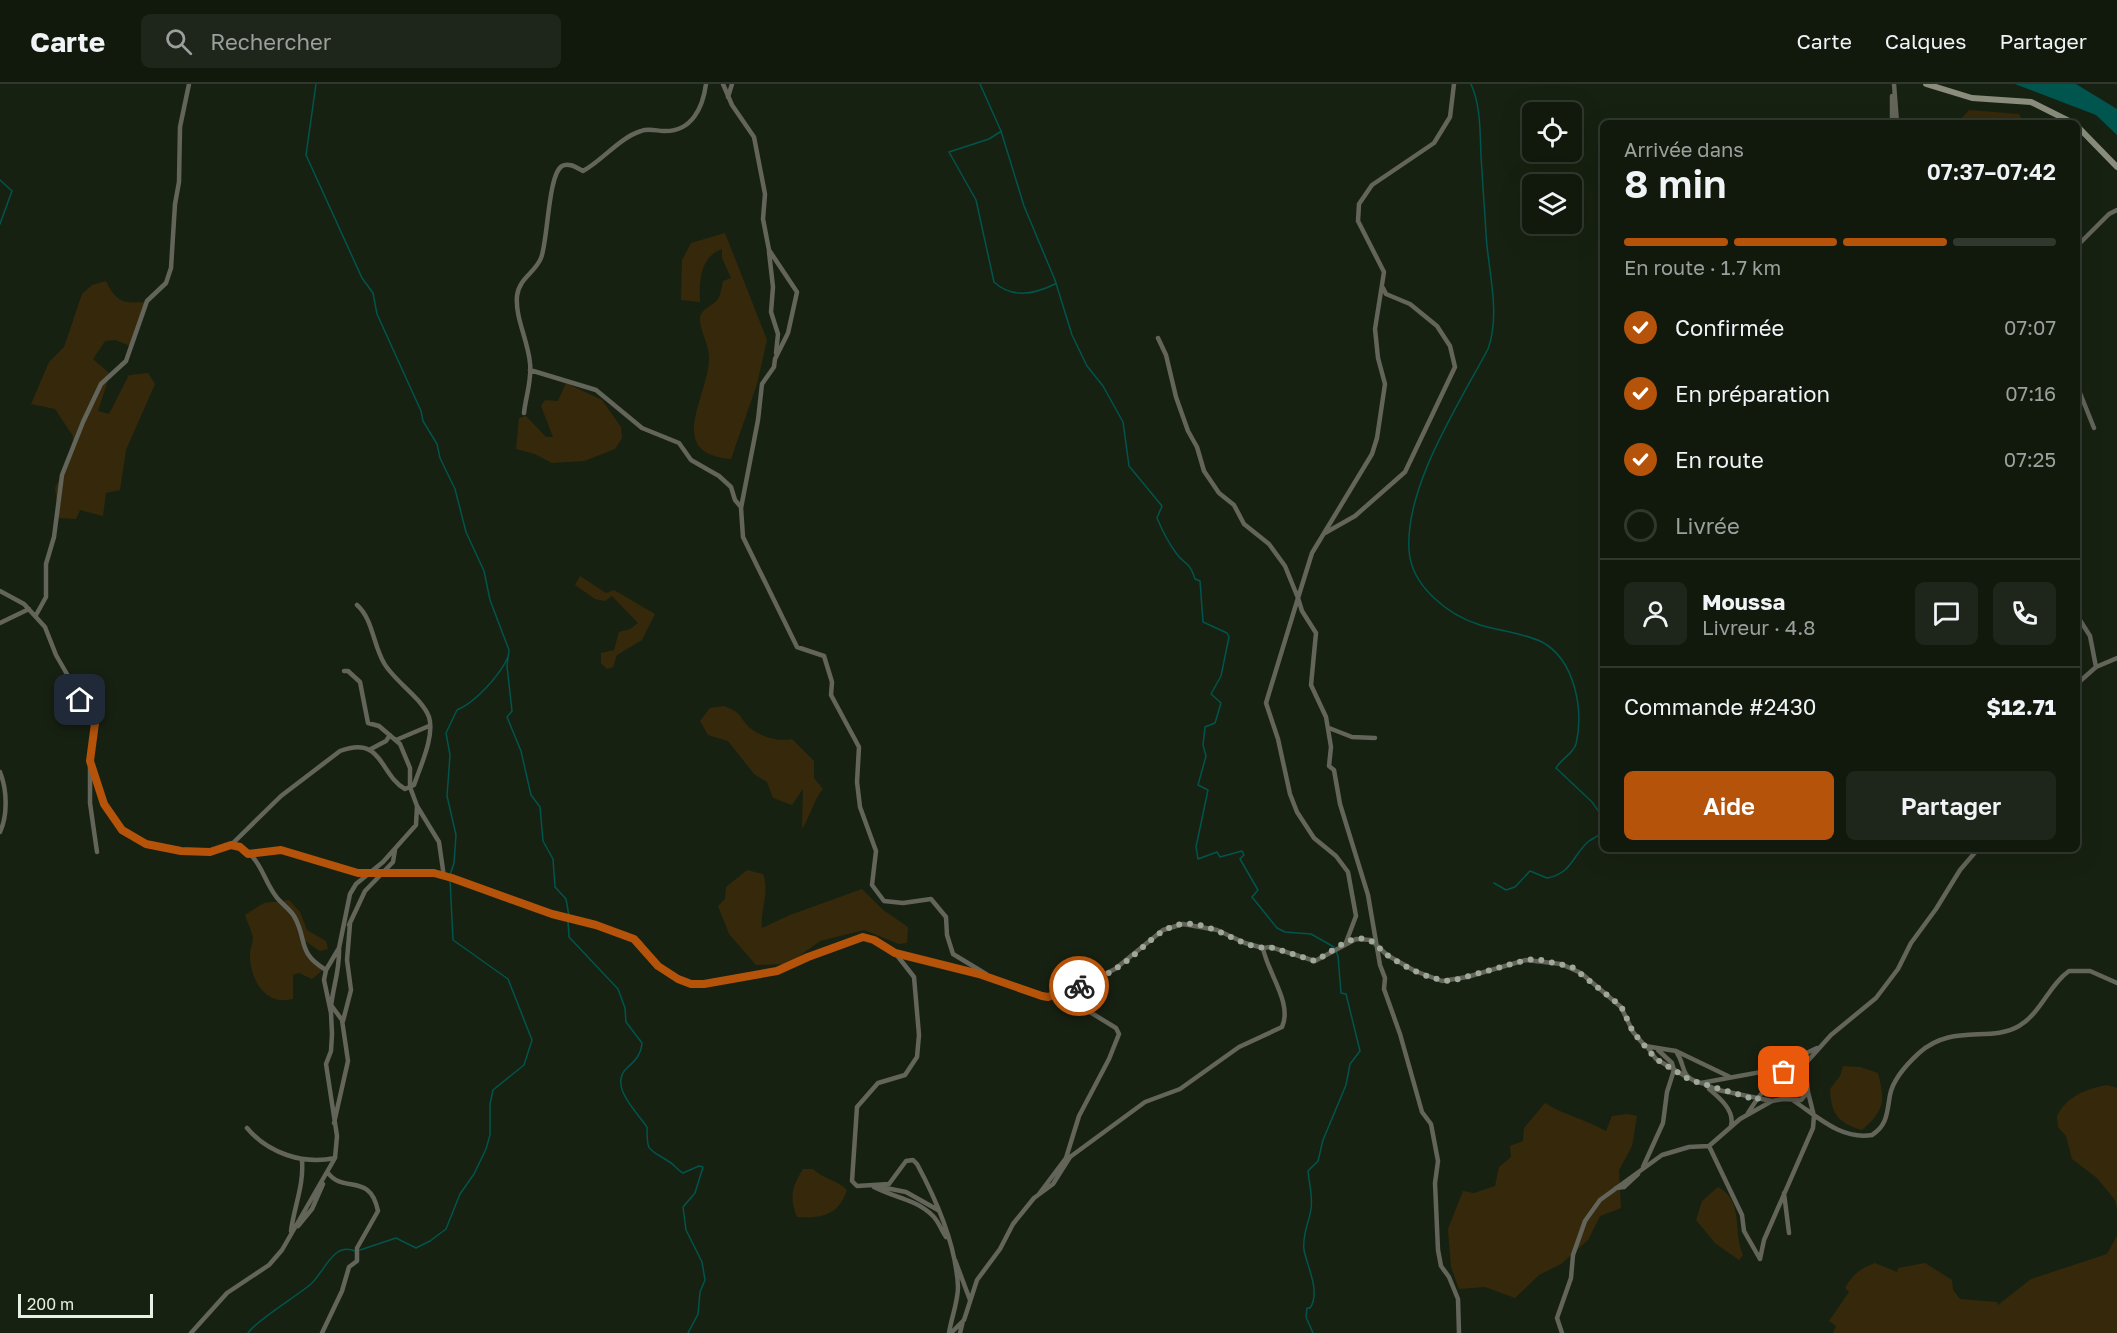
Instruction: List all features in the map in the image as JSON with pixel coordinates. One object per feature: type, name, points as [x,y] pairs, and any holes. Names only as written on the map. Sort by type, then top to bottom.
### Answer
[{"type":"street","points":[[36,615],[46,597],[46,564],[54,537],[62,475],[100,384],[126,361],[147,301],[166,283],[171,268],[175,204],[179,182],[180,127],[189,84]]},
{"type":"street","points":[[524,412],[531,379],[517,298],[522,281],[542,257],[551,193],[558,171],[563,165],[569,164],[584,171],[641,130],[675,130],[684,126],[695,118],[704,101],[706,84]]},
{"type":"street","points":[[723,84],[728,97],[754,137],[765,194],[763,219],[773,287],[771,312],[778,334],[774,367],[762,384],[758,420],[741,508],[743,537],[755,557],[761,576],[797,647],[824,656],[832,682],[831,695],[859,747],[857,782],[860,807],[876,851],[872,885],[884,901],[903,903],[931,899],[946,917],[946,935],[953,954],[999,981]]},
{"type":"street","points":[[728,97],[732,84]]},
{"type":"street","points":[[1345,945],[1356,916],[1348,872],[1336,856],[1314,838],[1297,812],[1290,794],[1278,740],[1266,703],[1306,567],[1369,460],[1377,438],[1385,384],[1376,340],[1384,268],[1358,221],[1359,204],[1372,185],[1434,143],[1450,117],[1454,84]]},
{"type":"street","points":[[1892,120],[1894,84]]},
{"type":"street","points":[[1894,84],[1897,120]]},
{"type":"street","points":[[1926,84],[1972,98],[2031,102],[2067,120]]},
{"type":"street","points":[[2080,128],[2117,167]]},
{"type":"street","points":[[2080,243],[2109,214],[2117,210]]},
{"type":"street","points":[[769,250],[797,292],[789,333],[775,359]]},
{"type":"street","points":[[1323,535],[1355,516],[1405,472],[1450,383],[1455,367],[1450,346],[1437,326],[1410,304],[1386,294],[1383,288]]},
{"type":"street","points":[[1158,338],[1166,355],[1176,397],[1197,447],[1204,471],[1219,492],[1234,505],[1244,524],[1269,544],[1286,566],[1302,611],[1316,633],[1311,685],[1324,711],[1329,728],[1329,766],[1334,770],[1340,804],[1368,895],[1384,989],[1422,1112],[1431,1124],[1438,1161],[1435,1183],[1438,1250],[1441,1266],[1449,1276],[1458,1299],[1459,1333]]},
{"type":"street","points":[[530,370],[596,390],[642,428],[679,444],[691,460],[719,476],[731,487],[735,500],[741,508]]},
{"type":"street","points":[[2080,393],[2094,428]]},
{"type":"street","points":[[0,591],[29,609],[45,627],[74,690],[95,723],[90,761],[90,802],[97,852]]},
{"type":"street","points":[[90,761],[104,804],[113,820],[138,841],[181,851],[222,850],[231,845],[282,796],[340,751],[356,746],[369,750],[383,763],[396,784],[405,789],[414,785],[426,746],[429,717],[384,664],[371,633],[366,612],[357,605]]},
{"type":"street","points":[[0,623],[29,609]]},
{"type":"street","points":[[2080,620],[2090,636],[2096,666]]},
{"type":"street","points":[[2080,681],[2096,666],[2117,658]]},
{"type":"street","points":[[344,671],[348,671],[360,682],[368,723],[379,726],[396,740],[410,768],[410,787],[417,806],[438,842],[448,878]]},
{"type":"street","points":[[396,740],[429,726]]},
{"type":"street","points":[[1329,728],[1352,737],[1375,738]]},
{"type":"street","points":[[369,750],[386,741],[390,735]]},
{"type":"street","points":[[0,772],[4,786],[5,809],[0,832]]},
{"type":"street","points":[[191,1333],[226,1293],[269,1265],[282,1250],[335,1158],[337,1148],[326,1064],[331,1051],[331,1005],[339,976],[339,948],[350,894],[356,884],[396,848],[416,825],[417,806]]},
{"type":"street","points":[[231,845],[240,847],[261,866],[274,895],[294,917],[303,947],[313,962],[326,970]]},
{"type":"street","points":[[343,932],[350,924],[366,891],[379,874],[393,862],[396,848]]},
{"type":"street","points":[[248,854],[281,850],[307,857],[324,865],[369,874],[434,873],[552,914],[596,925],[634,939],[658,966],[678,979],[691,984],[704,984],[777,971],[863,937],[874,940],[895,953],[999,981],[1048,997],[1085,984],[1115,969],[1163,930],[1183,924],[1228,933],[1245,943],[1263,948],[1270,947],[1315,961],[1356,939],[1371,940],[1388,955],[1415,971],[1442,981],[1451,981],[1537,959],[1572,967],[1621,1006],[1633,1032],[1656,1059],[1707,1087],[1730,1112],[1733,1119],[1731,1126]]},
{"type":"street","points":[[1747,1114],[1765,1087],[1784,1072],[1805,1065],[1821,1046],[1876,998],[1898,969],[1911,943],[1936,909],[1960,870],[1975,852]]},
{"type":"street","points":[[334,1123],[338,1117],[336,1104],[347,1070],[343,1024],[351,990],[347,960],[350,924]]},
{"type":"street","points":[[331,1013],[324,980],[326,970],[339,948]]},
{"type":"street","points":[[1039,1194],[1048,1189],[1070,1157],[1145,1102],[1180,1089],[1239,1047],[1282,1027],[1285,1021],[1281,997],[1263,948]]},
{"type":"street","points":[[895,953],[914,977],[917,1057],[911,1069],[896,1079],[878,1083],[857,1107],[852,1181],[857,1186],[875,1186],[906,1192],[940,1211]]},
{"type":"street","points":[[1793,1101],[1814,1116],[1850,1134],[1872,1134],[1884,1123],[1890,1094],[1899,1076],[1926,1047],[1944,1038],[1964,1033],[2003,1030],[2021,1025],[2069,971],[2090,971],[2117,983]]},
{"type":"street","points":[[960,1333],[977,1280],[1000,1249],[1014,1224],[1066,1158],[1083,1106],[1109,1059],[1119,1034],[1116,1028],[1080,1006],[1075,995],[1061,992]]},
{"type":"street","points":[[331,1005],[336,1008],[343,1024]]},
{"type":"street","points":[[1776,1068],[1821,1046]]},
{"type":"street","points":[[1648,1048],[1676,1051],[1733,1078]]},
{"type":"street","points":[[1654,1048],[1663,1054],[1674,1070]]},
{"type":"street","points":[[1676,1051],[1686,1077]]},
{"type":"street","points":[[1701,1083],[1776,1068],[1805,1065]]},
{"type":"street","points":[[1709,1146],[1743,1215],[1744,1231],[1760,1259],[1764,1240],[1813,1128],[1814,1116],[1807,1094],[1805,1065]]},
{"type":"street","points":[[1643,1168],[1663,1123],[1667,1092],[1674,1070]]},
{"type":"street","points":[[1707,1087],[1757,1100],[1793,1101],[1801,1100],[1807,1094]]},
{"type":"street","points":[[1562,1333],[1557,1318],[1571,1278],[1573,1256],[1585,1221],[1593,1208],[1614,1189],[1662,1155],[1689,1147],[1709,1146],[1747,1114],[1772,1101]]},
{"type":"street","points":[[247,1128],[258,1140],[302,1161],[318,1162],[335,1158]]},
{"type":"street","points":[[875,1186],[892,1182],[900,1167],[906,1161],[913,1160],[928,1181],[970,1300]]},
{"type":"street","points":[[291,1234],[294,1207],[304,1179],[302,1161]]},
{"type":"street","points":[[322,1333],[342,1291],[349,1267],[357,1261],[357,1252],[378,1211],[376,1201],[363,1186],[335,1180],[329,1171]]},
{"type":"street","points":[[875,1186],[921,1205],[935,1218],[947,1239]]},
{"type":"street","points":[[1784,1193],[1789,1233]]},
{"type":"street","points":[[950,1333],[958,1289],[952,1254]]},
{"type":"street","points":[[950,1333],[964,1320]]},
{"type":"shaded area","points":[[1969,110],[2019,114],[2022,120],[1960,120]]},
{"type":"shaded area","points":[[725,233],[767,340],[757,384],[731,459],[710,454],[699,446],[694,434],[695,419],[708,370],[709,355],[700,319],[704,310],[718,299],[723,281],[731,278],[722,258],[722,249],[709,258],[702,270],[700,302],[681,300],[682,260],[691,243]]},
{"type":"shaded area","points":[[106,281],[114,294],[122,300],[148,302],[133,347],[115,340],[105,341],[93,359],[110,374],[98,411],[109,414],[129,375],[148,373],[155,384],[126,450],[120,490],[106,493],[103,516],[80,510],[76,519],[59,518],[55,488],[72,454],[73,436],[55,409],[31,404],[49,362],[64,347],[82,294],[92,285]]},
{"type":"shaded area","points":[[566,383],[602,400],[621,427],[622,438],[615,449],[584,461],[552,463],[535,454],[516,449],[519,418],[526,416],[546,437],[553,437],[541,406],[545,400],[558,401]]},
{"type":"shaded area","points":[[580,576],[606,593],[614,590],[655,614],[642,640],[617,655],[613,667],[607,669],[601,663],[601,653],[614,650],[619,632],[630,629],[638,623],[612,596],[605,601],[595,599],[575,585]]},
{"type":"shaded area","points":[[724,706],[738,714],[750,728],[759,734],[776,739],[792,739],[814,761],[814,778],[823,789],[802,829],[803,789],[792,805],[773,798],[767,782],[754,774],[728,741],[708,735],[700,721],[710,708]]},
{"type":"shaded area","points":[[747,870],[763,874],[765,880],[762,928],[790,915],[862,889],[883,910],[908,927],[907,943],[899,944],[864,930],[820,941],[784,964],[756,965],[729,934],[718,906],[725,899],[726,887]]},
{"type":"shaded area","points":[[289,900],[300,912],[307,930],[326,941],[328,949],[320,951],[305,941],[312,958],[324,969],[312,979],[299,973],[293,975],[293,999],[283,1000],[266,994],[256,980],[250,962],[252,932],[245,915],[264,903]]},
{"type":"shaded area","points":[[1843,1066],[1860,1067],[1878,1073],[1882,1091],[1881,1104],[1875,1117],[1862,1130],[1842,1121],[1832,1105],[1830,1089],[1840,1076]]},
{"type":"shaded area","points":[[2107,1085],[2117,1088],[2117,1209],[2115,1200],[2097,1178],[2072,1159],[2066,1136],[2058,1127],[2057,1116],[2066,1103],[2078,1094]]},
{"type":"shaded area","points":[[1545,1103],[1606,1131],[1612,1116],[1627,1114],[1637,1116],[1632,1146],[1619,1170],[1621,1208],[1600,1216],[1588,1240],[1561,1264],[1539,1275],[1515,1298],[1485,1287],[1459,1289],[1451,1267],[1448,1229],[1463,1191],[1474,1193],[1495,1186],[1499,1167],[1511,1157],[1510,1146],[1523,1141],[1524,1128]]},
{"type":"shaded area","points":[[803,1169],[813,1169],[847,1190],[839,1205],[828,1214],[797,1217],[792,1198],[796,1181]]},
{"type":"shaded area","points":[[1718,1187],[1726,1193],[1735,1209],[1743,1255],[1739,1260],[1715,1243],[1696,1220],[1702,1201]]},
{"type":"shaded area","points":[[2117,1236],[2117,1333],[1833,1333],[1836,1326],[1829,1321],[1849,1292],[1845,1288],[1854,1275],[1875,1263],[1897,1272],[1898,1268],[1925,1263],[1952,1280],[1953,1290],[1960,1299],[1997,1302],[1998,1305],[2031,1279],[2107,1254]]},
{"type":"water","points":[[2015,84],[2076,84],[2117,109],[2117,135],[2096,115]]},
{"type":"waterway","points":[[316,84],[306,155],[362,278],[373,293],[377,314],[421,411],[423,421],[437,444],[440,458],[455,489],[466,532],[484,571],[490,600],[509,650],[507,666],[512,711],[507,717],[521,751],[531,795],[540,807],[543,841],[553,859],[555,887],[566,899],[569,916]]},
{"type":"waterway","points":[[980,84],[1001,131],[1024,206],[1055,280],[1072,335],[1087,366],[1103,386],[1123,422],[1129,466],[1162,506],[1157,518],[1170,545],[1191,569],[1195,579],[1200,581],[1203,622],[1227,633],[1229,637],[1221,676],[1211,694],[1221,703],[1215,723],[1205,727],[1203,745],[1206,756],[1198,785],[1208,790],[1196,847],[1198,859],[1217,852],[1220,857],[1242,851],[1244,855],[1240,859],[1258,890],[1252,897],[1277,928],[1285,932],[1311,934],[1334,947],[1338,956],[1341,993],[1346,994],[1360,1051],[1350,1064],[1346,1085],[1323,1140],[1318,1161],[1308,1171],[1311,1204],[1304,1250],[1314,1294],[1313,1302],[1310,1308],[1307,1308],[1306,1317],[1313,1333]]},
{"type":"waterway","points":[[1471,84],[1475,94],[1480,127],[1486,234],[1494,307],[1492,335],[1488,349],[1449,420],[1425,473],[1410,525],[1411,563],[1424,587],[1433,597],[1456,614],[1480,625],[1542,642],[1562,661],[1574,687],[1579,716],[1576,744],[1556,768],[1592,802],[1600,813]]},
{"type":"waterway","points":[[1000,132],[989,139],[949,152],[976,200],[994,282],[1016,293],[1032,292],[1055,284]]},
{"type":"waterway","points":[[0,180],[12,191],[0,224]]},
{"type":"waterway","points":[[450,875],[454,863],[456,835],[447,796],[450,755],[446,733],[457,710],[472,701],[487,687],[508,657]]},
{"type":"waterway","points":[[1494,883],[1506,890],[1515,887],[1530,871],[1547,878],[1555,876],[1567,868],[1584,846],[1600,834]]},
{"type":"waterway","points":[[360,1250],[396,1238],[416,1248],[446,1229],[460,1194],[474,1174],[486,1149],[490,1135],[490,1104],[493,1090],[524,1065],[532,1040],[508,979],[453,940],[450,879]]},
{"type":"waterway","points":[[568,921],[569,937],[618,989],[625,1008],[626,1022],[642,1043],[636,1059],[622,1074],[621,1082],[626,1098],[647,1127],[648,1146],[683,1173],[699,1166],[703,1167],[695,1193],[683,1207],[686,1230],[702,1262],[705,1280],[700,1292],[698,1314],[688,1333]]},
{"type":"waterway","points":[[248,1333],[258,1322],[311,1284],[335,1254],[347,1249],[355,1251]]},
{"type":"way so far","points":[[1079,986],[1122,965],[1163,930],[1183,924],[1218,930],[1245,943],[1263,948],[1270,947],[1315,961],[1356,939],[1371,940],[1388,955],[1415,971],[1442,981],[1451,981],[1537,959],[1572,967],[1581,973],[1621,1006],[1633,1032],[1656,1059],[1690,1080],[1707,1087],[1757,1100],[1765,1087],[1784,1072]]},
{"type":"route","points":[[80,700],[95,723],[89,756],[104,804],[122,830],[146,844],[181,851],[210,852],[222,850],[231,845],[240,847],[248,854],[281,850],[307,857],[313,862],[358,873],[434,873],[552,914],[627,935],[639,942],[647,956],[658,966],[678,979],[691,984],[704,984],[790,968],[808,957],[863,937],[874,940],[895,953],[979,974],[1042,996],[1048,997],[1079,986]]}]
